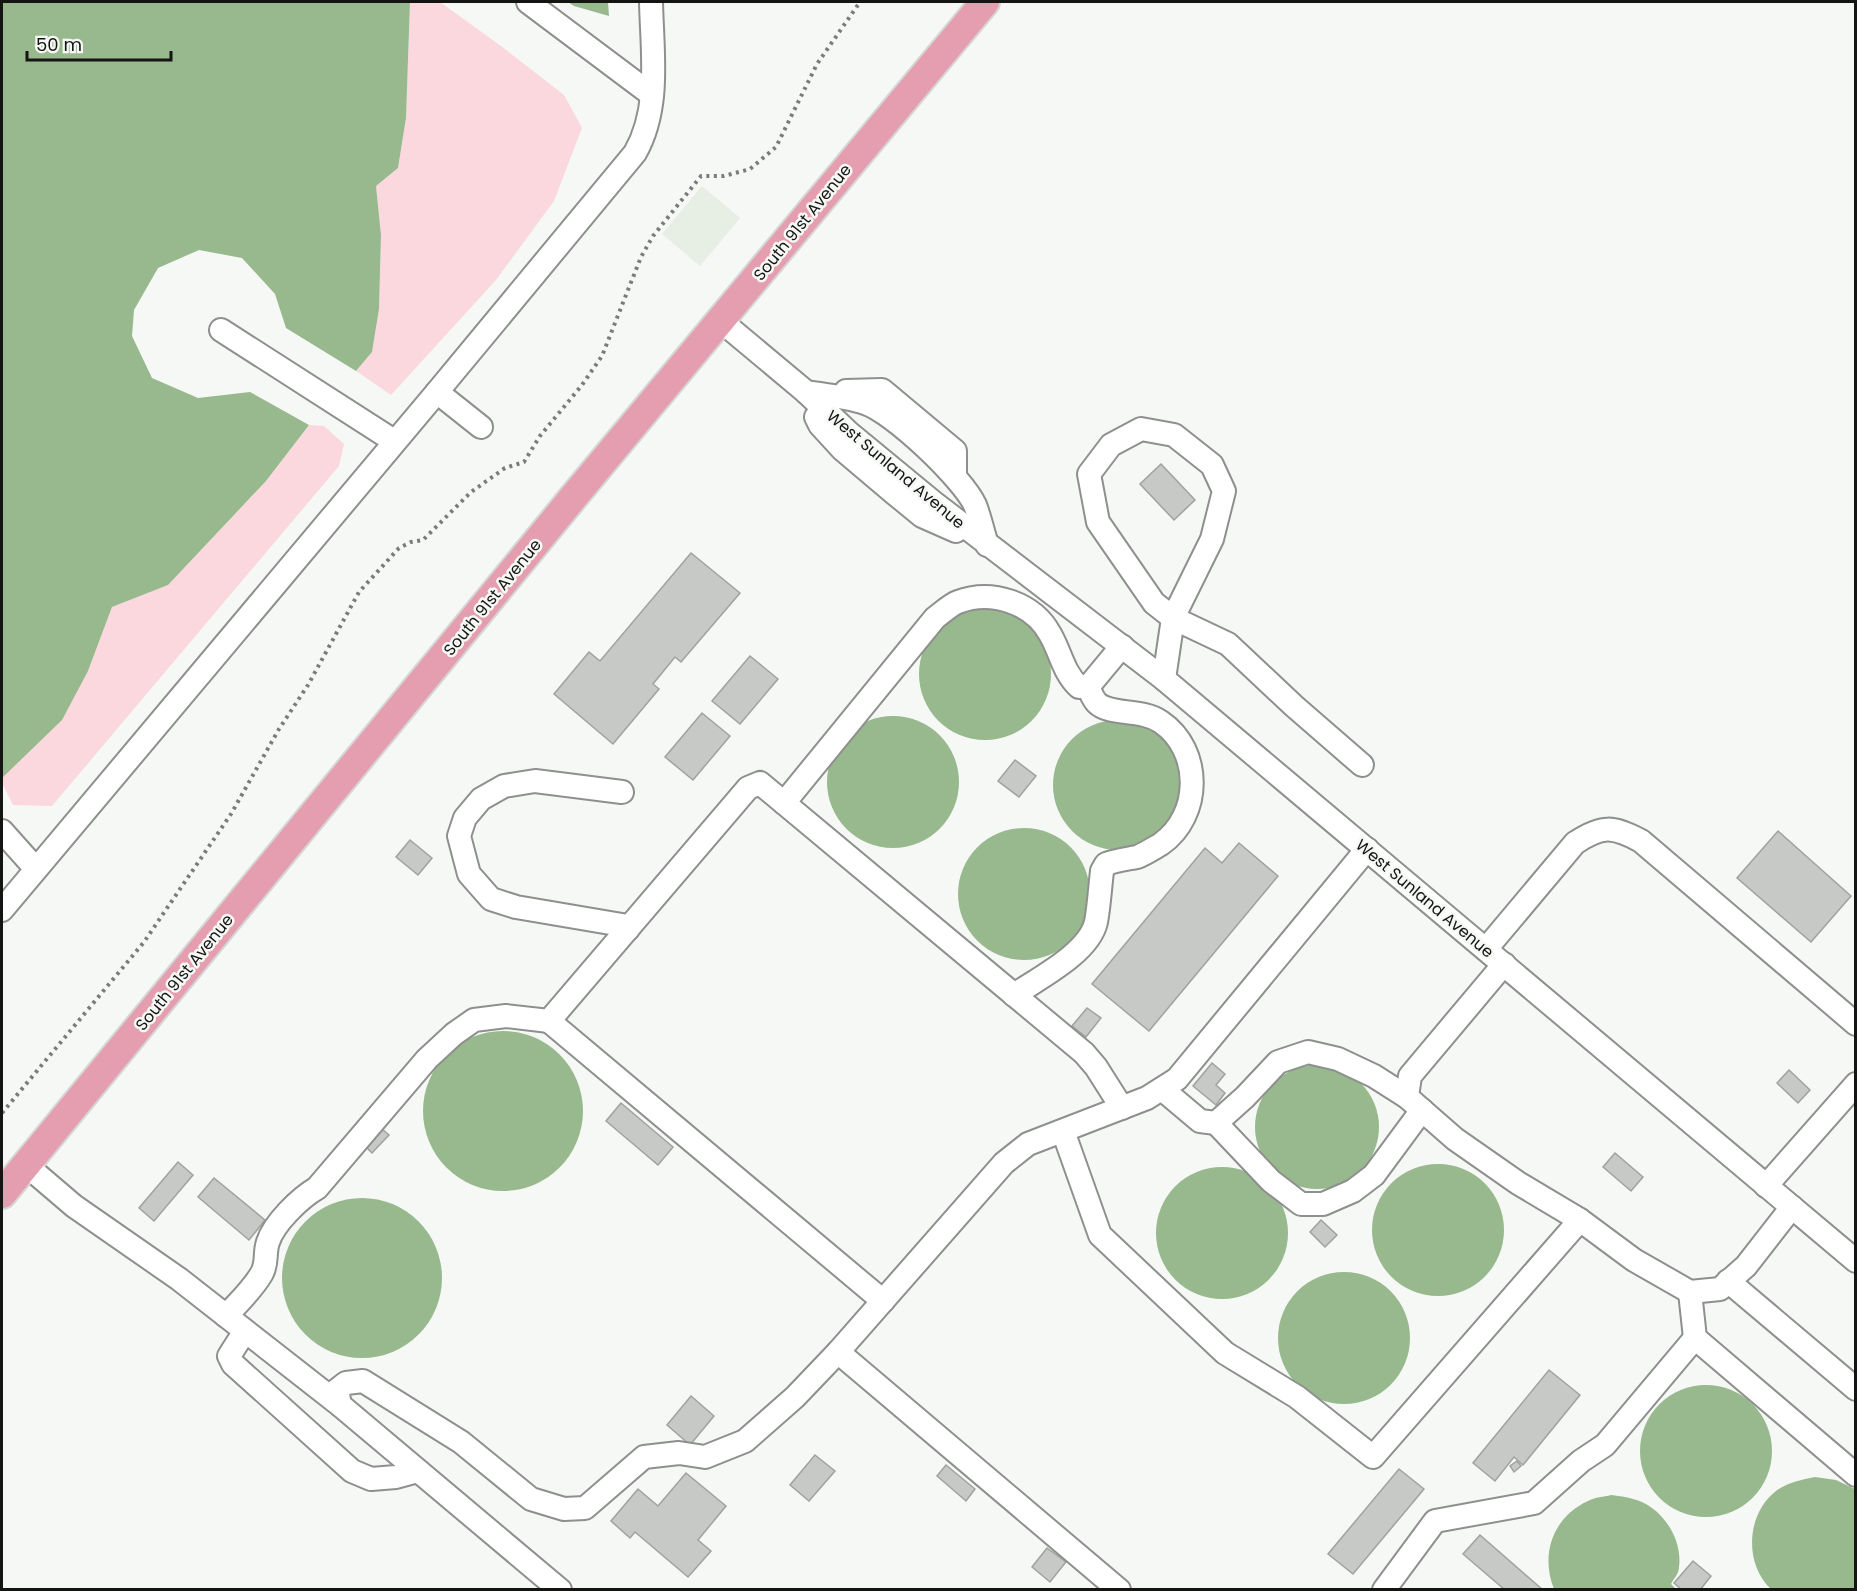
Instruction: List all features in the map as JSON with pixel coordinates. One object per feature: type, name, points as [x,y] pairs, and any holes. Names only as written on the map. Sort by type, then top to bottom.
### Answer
[{"type":"main road","name":"South 91st Avenue","points":[[2,1194],[985,2]]},
{"type":"street","points":[[528,2],[651,95]]},
{"type":"street","points":[[2,910],[635,153],[644,138],[651,108],[651,2]]},
{"type":"street","name":"West Sunland Avenue","points":[[721,321],[806,392],[820,425],[842,449],[894,493],[922,516],[987,545],[1164,679],[1856,1261]]},
{"type":"street","points":[[221,330],[394,441]]},
{"type":"street","points":[[437,392],[481,427]]},
{"type":"street","name":"West Sunland Avenue","points":[[806,392],[866,403],[880,410],[941,461],[955,476],[974,504],[987,545]]},
{"type":"street","points":[[1164,679],[1173,618],[1212,539],[1224,491],[1212,465],[1174,435],[1141,429],[1111,445],[1089,474],[1098,522],[1154,603],[1173,618],[1228,644],[1362,765]]},
{"type":"street","points":[[784,803],[935,618],[957,602],[985,597],[1008,600],[1035,613],[1050,634],[1069,678],[1079,687],[1088,687]]},
{"type":"street","points":[[1088,687],[1122,646]]},
{"type":"street","points":[[1014,995],[1081,947],[1095,924],[1102,871],[1106,864],[1140,856],[1163,843],[1180,824],[1192,792],[1190,763],[1185,750],[1171,730],[1149,715],[1103,708],[1095,702],[1088,687]]},
{"type":"street","points":[[622,792],[535,782],[504,786],[481,799],[465,818],[459,836],[469,874],[491,899],[516,907],[622,925],[628,929]]},
{"type":"street","points":[[549,1021],[748,788],[760,783],[1084,1053],[1096,1067],[1122,1108]]},
{"type":"street","points":[[1486,949],[1575,843],[1592,831],[1610,829],[1626,832],[1641,841],[1856,1024]]},
{"type":"street","points":[[2,831],[36,869]]},
{"type":"street","points":[[340,1406],[338,1390],[346,1383],[363,1381],[461,1443],[531,1500],[564,1509],[585,1508],[644,1457],[680,1453],[705,1457],[745,1441],[795,1397],[838,1352],[1004,1163],[1028,1144],[1147,1098],[1177,1079],[1367,849]]},
{"type":"street","points":[[1216,1122],[1271,1181],[1301,1204],[1323,1204],[1353,1191],[1374,1175],[1414,1103],[1410,1076],[1504,964]]},
{"type":"street","points":[[226,1316],[261,1274],[268,1259],[267,1245],[271,1235],[302,1196],[317,1188],[433,1052],[474,1020],[506,1016],[549,1021],[883,1301]]},
{"type":"street","points":[[1162,1089],[1200,1122],[1216,1122],[1245,1097],[1278,1062],[1308,1052],[1338,1059],[1374,1076],[1414,1103],[1455,1139],[1518,1183],[1580,1220],[1634,1260],[1690,1292],[1720,1288],[1746,1266],[1792,1207]]},
{"type":"street","points":[[1766,1186],[1856,1084]]},
{"type":"street","points":[[1063,1131],[1100,1235],[1225,1353],[1297,1396],[1373,1457],[1580,1220]]},
{"type":"street","points":[[26,1165],[74,1206],[179,1280],[340,1406],[560,1590]]},
{"type":"street","points":[[1728,1281],[1856,1389]]},
{"type":"street","points":[[1690,1292],[1695,1338],[1856,1475]]},
{"type":"street","points":[[244,1331],[229,1356],[233,1364],[352,1471],[370,1479],[418,1471]]},
{"type":"street","points":[[1384,1590],[1435,1521],[1533,1503],[1581,1461],[1605,1445],[1695,1338]]},
{"type":"street","points":[[838,1352],[1119,1590]]},
{"type":"path","points":[[2,1113],[105,986],[144,942],[231,814],[279,729],[308,685],[359,592],[399,548],[411,542],[423,540],[471,492],[505,468],[524,462],[540,436],[602,356],[641,257],[653,236],[701,176],[724,176],[750,169],[776,147],[817,64],[860,2]]},
{"type":"shaded area","points":[[2,2],[410,2],[406,118],[398,168],[376,186],[381,235],[379,309],[372,352],[356,371],[286,328],[275,294],[242,258],[199,250],[158,268],[134,310],[132,336],[152,378],[198,398],[250,392],[309,425],[266,481],[168,585],[112,607],[88,671],[62,720],[2,778]]},
{"type":"shaded area","points":[[410,2],[440,2],[501,46],[564,95],[582,128],[554,201],[496,280],[391,395],[356,371],[372,352],[379,309],[381,235],[376,186],[398,168],[406,118]]},
{"type":"shaded area","points":[[568,2],[608,2],[609,16],[574,6]]},
{"type":"shaded area","points":[[702,186],[740,218],[700,266],[662,234]]},
{"type":"shaded area","points":[[309,425],[324,426],[344,444],[339,466],[52,806],[13,805],[2,783],[2,778],[88,671],[112,607],[168,585],[266,481]]},
{"type":"shaded area","points":[[985,608],[1010,613],[1031,628],[1046,649],[1051,674],[1046,699],[1031,720],[1010,735],[985,740],[960,735],[939,720],[924,699],[919,674],[924,649],[939,628],[960,613]]},
{"type":"shaded area","points":[[893,716],[918,721],[939,736],[954,757],[959,782],[954,807],[939,828],[918,843],[893,848],[868,843],[847,828],[832,807],[827,782],[832,757],[847,736],[868,721]]},
{"type":"shaded area","points":[[1118,720],[1143,725],[1164,739],[1178,760],[1183,785],[1178,810],[1164,831],[1143,845],[1118,850],[1093,845],[1072,831],[1058,810],[1053,785],[1058,760],[1072,739],[1093,725]]},
{"type":"shaded area","points":[[1024,828],[1049,833],[1070,848],[1085,869],[1090,894],[1085,919],[1070,940],[1049,955],[1024,960],[999,955],[978,940],[963,919],[958,894],[963,869],[978,848],[999,833]]},
{"type":"shaded area","points":[[503,1031],[534,1037],[559,1055],[577,1080],[583,1111],[577,1142],[559,1167],[534,1185],[503,1191],[472,1185],[447,1167],[429,1142],[423,1111],[429,1080],[447,1055],[472,1037]]},
{"type":"shaded area","points":[[1317,1065],[1341,1069],[1361,1083],[1375,1103],[1379,1127],[1375,1151],[1361,1171],[1341,1185],[1317,1189],[1293,1185],[1273,1171],[1259,1151],[1255,1127],[1259,1103],[1273,1083],[1293,1069]]},
{"type":"shaded area","points":[[1438,1164],[1463,1169],[1484,1184],[1499,1205],[1504,1230],[1499,1255],[1484,1276],[1463,1291],[1438,1296],[1413,1291],[1392,1276],[1377,1255],[1372,1230],[1377,1205],[1392,1184],[1413,1169]]},
{"type":"shaded area","points":[[1222,1167],[1247,1172],[1268,1187],[1283,1208],[1288,1233],[1283,1258],[1268,1279],[1247,1294],[1222,1299],[1197,1294],[1176,1279],[1161,1258],[1156,1233],[1161,1208],[1176,1187],[1197,1172]]},
{"type":"shaded area","points":[[362,1198],[393,1204],[418,1222],[436,1247],[442,1278],[436,1309],[418,1334],[393,1352],[362,1358],[331,1352],[306,1334],[288,1309],[282,1278],[288,1247],[306,1222],[331,1204]]},
{"type":"shaded area","points":[[1344,1272],[1369,1277],[1390,1292],[1405,1313],[1410,1338],[1405,1363],[1390,1384],[1369,1399],[1344,1404],[1319,1399],[1298,1384],[1283,1363],[1278,1338],[1283,1313],[1298,1292],[1319,1277]]},
{"type":"shaded area","points":[[1706,1385],[1731,1390],[1752,1405],[1767,1426],[1772,1451],[1767,1476],[1752,1497],[1731,1512],[1706,1517],[1681,1512],[1660,1497],[1645,1476],[1640,1451],[1645,1426],[1660,1405],[1681,1390]]},
{"type":"shaded area","points":[[1815,1477],[1836,1480],[1855,1489],[1855,1589],[1771,1589],[1762,1579],[1753,1553],[1752,1539],[1759,1512],[1776,1491],[1795,1482]]},
{"type":"shaded area","points":[[1611,1495],[1643,1502],[1658,1513],[1669,1527],[1679,1550],[1678,1572],[1671,1584],[1675,1588],[1554,1589],[1548,1563],[1549,1550],[1558,1527],[1576,1508],[1591,1500]]},
{"type":"building","points":[[1161,464],[1195,500],[1174,520],[1140,484]]},
{"type":"building","points":[[691,553],[740,593],[681,662],[675,657],[653,684],[659,689],[613,744],[554,694],[589,652],[600,661]]},
{"type":"building","points":[[750,656],[778,679],[740,724],[712,701]]},
{"type":"building","points":[[702,713],[730,736],[693,780],[665,757]]},
{"type":"building","points":[[1015,760],[1036,776],[1019,797],[998,781]]},
{"type":"building","points":[[1778,831],[1851,896],[1811,942],[1737,878]]},
{"type":"building","points":[[410,840],[432,858],[418,875],[396,857]]},
{"type":"building","points":[[1239,843],[1278,876],[1149,1031],[1092,984],[1205,848],[1222,863]]},
{"type":"building","points":[[1087,1008],[1101,1018],[1086,1037],[1072,1026]]},
{"type":"building","points":[[1212,1063],[1225,1074],[1216,1085],[1225,1093],[1216,1105],[1193,1086]]},
{"type":"building","points":[[1789,1070],[1810,1090],[1798,1103],[1777,1083]]},
{"type":"building","points":[[621,1103],[673,1147],[658,1165],[606,1121]]},
{"type":"building","points":[[381,1128],[389,1135],[372,1153],[365,1146]]},
{"type":"building","points":[[1615,1153],[1643,1177],[1631,1191],[1603,1167]]},
{"type":"building","points":[[178,1162],[193,1175],[154,1221],[139,1208]]},
{"type":"building","points":[[214,1178],[265,1220],[249,1240],[198,1197]]},
{"type":"building","points":[[1321,1220],[1337,1235],[1325,1247],[1310,1232]]},
{"type":"building","points":[[1549,1370],[1580,1395],[1523,1465],[1514,1457],[1495,1481],[1473,1463]]},
{"type":"building","points":[[691,1396],[714,1416],[690,1445],[667,1425]]},
{"type":"building","points":[[815,1455],[835,1471],[809,1501],[790,1485]]},
{"type":"building","points":[[1517,1461],[1521,1466],[1514,1472],[1510,1466]]},
{"type":"building","points":[[946,1465],[975,1489],[966,1501],[937,1476]]},
{"type":"building","points":[[1399,1469],[1424,1489],[1353,1574],[1328,1554]]},
{"type":"building","points":[[686,1473],[726,1506],[698,1540],[711,1551],[688,1577],[635,1532],[630,1538],[611,1521],[638,1489],[658,1506]]},
{"type":"building","points":[[1480,1535],[1543,1590],[1505,1590],[1463,1554]]},
{"type":"building","points":[[1047,1548],[1066,1562],[1050,1582],[1032,1567]]},
{"type":"building","points":[[1693,1561],[1711,1576],[1700,1590],[1682,1590],[1674,1583]]}]
